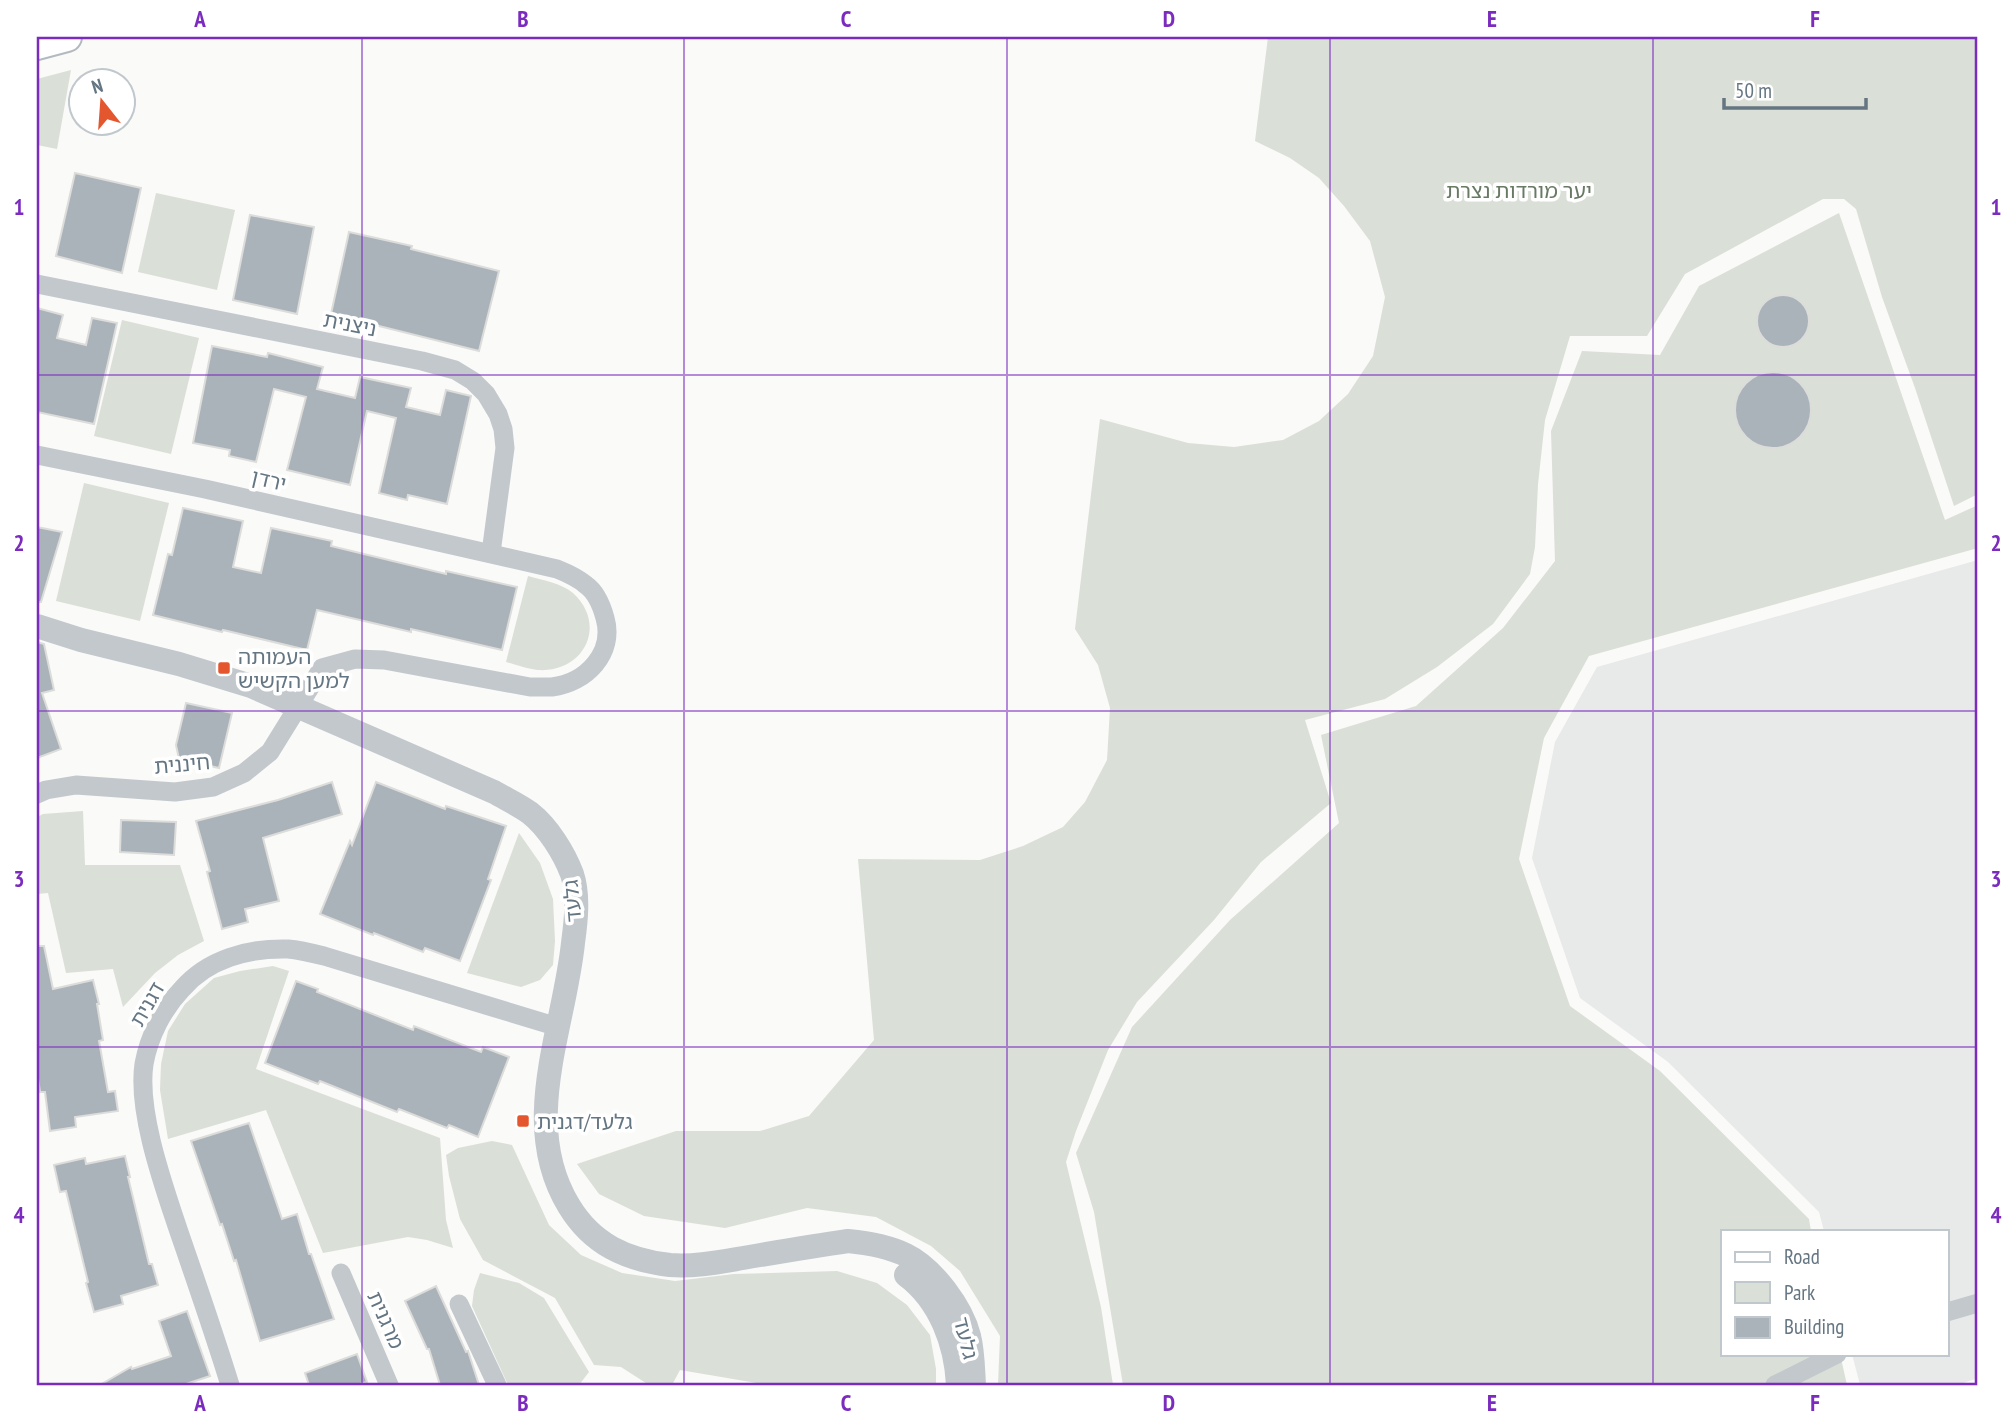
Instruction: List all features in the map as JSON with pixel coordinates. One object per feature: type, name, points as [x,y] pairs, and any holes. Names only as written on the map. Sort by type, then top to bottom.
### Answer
[{"type":"main road","points":[[37,45],[67,37]]},
{"type":"street","name":"ניצנית","points":[[37,284],[409,358],[455,370],[486,394],[503,429],[505,448],[491,553]]},
{"type":"street","name":"ירדן","points":[[37,455],[205,489],[558,569],[589,586],[601,606],[607,641],[592,670],[576,680],[554,687],[530,687],[384,660],[355,659],[322,668],[299,707]]},
{"type":"street","name":"גלעד","points":[[44,631],[179,664],[251,686],[494,792],[530,814],[542,824],[558,848],[572,875],[576,902],[572,953],[547,1090],[545,1119],[552,1171],[561,1193],[575,1215],[593,1237],[614,1250],[643,1261],[671,1265],[702,1265],[848,1241],[871,1243],[910,1256],[958,1307],[969,1335],[974,1385]]},
{"type":"street","name":"חיננית","points":[[37,794],[76,785],[175,792],[213,787],[244,773],[270,752],[299,707]]},
{"type":"street","name":"דגנית","points":[[230,1385],[162,1180],[145,1101],[144,1064],[153,1033],[169,1003],[191,978],[220,960],[259,950],[290,949],[324,956],[558,1027]]},
{"type":"street","name":"גלעד","points":[[800,1249],[853,1250],[880,1259],[915,1281],[943,1320],[956,1361],[958,1385]]},
{"type":"street","name":"מרגנית","points":[[341,1273],[388,1385]]},
{"type":"street","points":[[1948,1312],[1978,1303]]},
{"type":"street","points":[[459,1304],[497,1385]]},
{"type":"street","points":[[1774,1385],[1833,1356]]},
{"type":"shaded area","points":[[1978,560],[1978,1378],[1957,1385],[1860,1385],[1853,1356],[1948,1356],[1948,1230],[1824,1230],[1819,1212],[1668,1062],[1580,998],[1532,858],[1555,742],[1597,667]]},
{"type":"green space","name":"יער מורדות נצרת","points":[[1268,37],[1978,37],[1978,494],[1954,506],[1882,297],[1856,209],[1844,199],[1823,199],[1685,274],[1647,336],[1570,336],[1545,420],[1535,547],[1530,574],[1493,624],[1437,667],[1385,699],[1305,720],[1331,803],[1261,862],[1214,920],[1137,1002],[1108,1050],[1066,1162],[1101,1307],[1113,1385],[998,1385],[1000,1336],[960,1271],[931,1246],[876,1217],[807,1208],[725,1228],[644,1216],[599,1194],[577,1164],[676,1131],[760,1131],[809,1116],[874,1040],[858,859],[980,860],[1023,846],[1063,827],[1085,802],[1107,760],[1110,708],[1098,665],[1075,629],[1100,419],[1188,443],[1234,447],[1283,440],[1319,421],[1348,394],[1373,356],[1385,297],[1370,241],[1319,178],[1290,158],[1255,141]]},
{"type":"green space","points":[[66,71],[66,98],[57,149],[37,145],[37,79]]},
{"type":"green space","points":[[156,193],[235,210],[217,290],[138,272]]},
{"type":"green space","points":[[1839,213],[1945,520],[1978,505],[1978,548],[1589,656],[1544,738],[1519,859],[1570,1006],[1660,1071],[1809,1219],[1811,1230],[1721,1230],[1721,1356],[1840,1356],[1847,1385],[1123,1385],[1094,1212],[1076,1153],[1132,1027],[1230,920],[1339,823],[1321,735],[1416,706],[1503,628],[1555,561],[1551,431],[1582,351],[1660,355],[1699,286]]},
{"type":"green space","points":[[122,320],[199,338],[171,454],[94,436]]},
{"type":"green space","points":[[84,483],[169,503],[140,621],[56,601]]},
{"type":"green space","points":[[528,576],[551,582],[573,593],[589,619],[586,645],[568,664],[554,669],[538,670],[506,662]]},
{"type":"green space","points":[[83,811],[85,865],[180,865],[204,941],[178,955],[155,973],[123,1007],[113,969],[66,973],[48,893],[37,894],[37,817],[43,814]]},
{"type":"green space","points":[[519,833],[540,863],[553,899],[555,941],[553,965],[540,980],[521,987],[467,973]]},
{"type":"green space","points":[[273,966],[289,971],[256,1069],[440,1138],[446,1220],[453,1248],[408,1237],[323,1253],[266,1110],[168,1139],[160,1090],[161,1064],[168,1031],[185,1004],[214,978]]},
{"type":"green space","points":[[492,1141],[512,1145],[549,1225],[581,1255],[622,1273],[675,1281],[734,1274],[837,1271],[877,1283],[907,1305],[930,1335],[936,1385],[768,1385],[680,1370],[672,1385],[649,1385],[621,1367],[594,1365],[555,1298],[483,1260],[460,1219],[446,1155],[458,1148]]},
{"type":"green space","points":[[480,1273],[519,1283],[544,1298],[589,1372],[579,1385],[508,1385],[472,1306]]},
{"type":"building","points":[[75,173],[141,188],[122,273],[56,256]]},
{"type":"building","points":[[250,215],[314,227],[297,314],[233,300]]},
{"type":"building","points":[[349,232],[412,246],[411,249],[499,271],[479,351],[331,314]]},
{"type":"building","points":[[1783,295],[1793,297],[1801,303],[1807,311],[1807,331],[1801,339],[1793,345],[1783,347],[1773,345],[1765,339],[1759,331],[1757,321],[1759,311],[1765,303],[1773,297]]},
{"type":"building","points":[[37,308],[63,315],[57,338],[86,345],[92,318],[117,323],[94,424],[37,412]]},
{"type":"building","points":[[212,346],[267,357],[268,353],[323,367],[317,389],[355,398],[360,377],[411,388],[406,407],[440,415],[446,390],[471,396],[447,504],[408,495],[407,500],[379,493],[396,418],[367,411],[350,485],[287,470],[306,397],[274,389],[256,462],[229,456],[230,450],[193,443]]},
{"type":"building","points":[[1773,372],[1788,375],[1800,383],[1808,395],[1811,410],[1808,425],[1800,437],[1788,445],[1773,448],[1758,445],[1746,437],[1738,425],[1735,410],[1738,395],[1746,383],[1758,375]]},
{"type":"building","points":[[183,508],[243,521],[233,567],[261,573],[271,528],[332,541],[331,546],[446,574],[446,571],[517,587],[502,650],[317,610],[307,650],[153,615]]},
{"type":"building","points":[[37,527],[62,532],[41,602],[37,602]]},
{"type":"building","points":[[37,642],[44,644],[54,690],[42,693],[61,749],[37,758]]},
{"type":"building","points":[[186,703],[232,713],[219,768],[179,759],[176,745]]},
{"type":"building","points":[[332,782],[342,814],[263,838],[279,901],[245,909],[248,922],[222,929],[196,821],[278,800]]},
{"type":"building","points":[[376,782],[445,809],[446,806],[506,826],[488,879],[491,880],[460,961],[425,948],[423,952],[320,914],[350,841],[352,845]]},
{"type":"building","points":[[121,820],[176,822],[174,855],[120,852]]},
{"type":"building","points":[[37,946],[44,946],[53,989],[93,980],[99,1004],[103,1040],[99,1041],[108,1092],[115,1091],[118,1111],[75,1117],[76,1127],[50,1131],[45,1092],[40,1092],[37,1072]]},
{"type":"building","points":[[296,981],[413,1030],[414,1026],[481,1052],[483,1047],[509,1057],[478,1137],[399,1109],[397,1112],[320,1081],[318,1084],[265,1063]]},
{"type":"building","points":[[249,1123],[282,1219],[297,1214],[334,1319],[260,1341],[236,1260],[234,1261],[222,1224],[220,1225],[191,1141]]},
{"type":"building","points":[[125,1156],[149,1264],[152,1264],[158,1285],[121,1296],[123,1304],[94,1312],[66,1191],[60,1192],[54,1165],[85,1158],[86,1164]]},
{"type":"building","points":[[436,1286],[466,1352],[468,1351],[479,1385],[440,1385],[429,1349],[405,1301]]},
{"type":"building","points":[[187,1311],[210,1376],[183,1385],[100,1385],[131,1367],[132,1369],[171,1356],[159,1321]]},
{"type":"building","points":[[357,1354],[367,1382],[356,1385],[309,1385],[305,1373]]},
{"type":"place","name":"העמותה למען הקשיש","points":[[224,668]]},
{"type":"place","name":"גלעד/דגנית","points":[[523,1121]]}]
